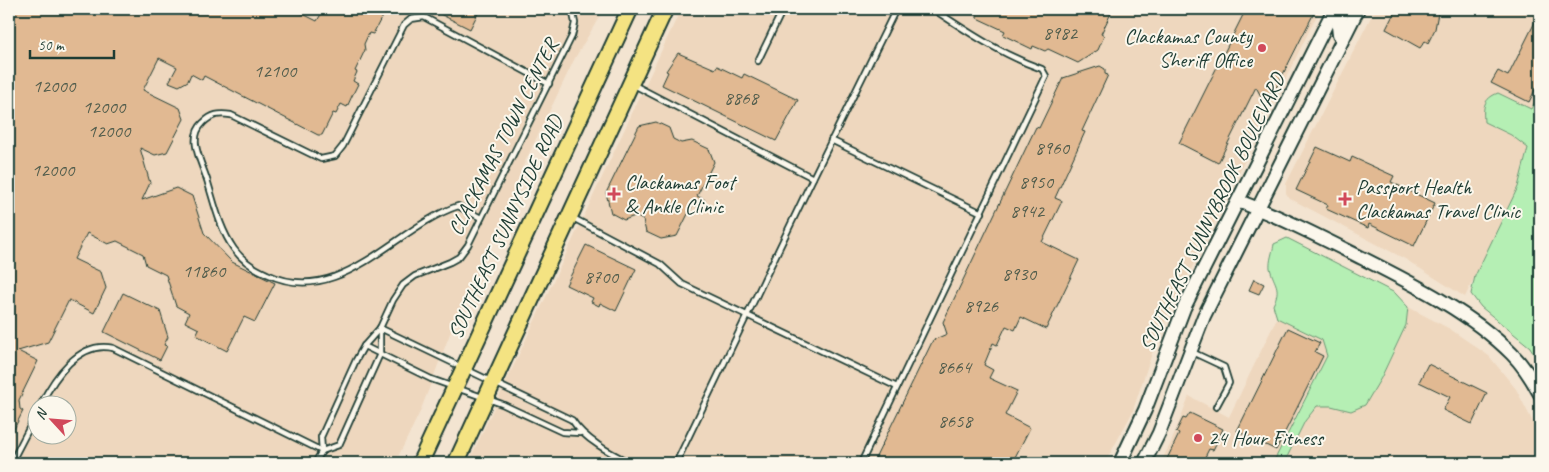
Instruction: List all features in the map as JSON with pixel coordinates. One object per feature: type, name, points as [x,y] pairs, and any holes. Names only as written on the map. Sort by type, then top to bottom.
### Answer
[{"type":"main road","name":"SOUTHEAST SUNNYSIDE ROAD","points":[[420,463],[630,9]]},
{"type":"main road","points":[[456,463],[665,9]]},
{"type":"main road","name":"SOUTHEAST SUNNYBROOK BOULEVARD","points":[[1120,463],[1141,420],[1180,316],[1334,9]]},
{"type":"main road","points":[[1343,38],[1339,35],[1338,26],[1344,9]]},
{"type":"main road","name":"SOUTHEAST SUNNYBROOK BOULEVARD","points":[[1144,463],[1166,416],[1189,350],[1358,9]]},
{"type":"main road","points":[[1238,201],[1258,208],[1394,274],[1458,312],[1512,354],[1527,370],[1540,394]]},
{"type":"lane","name":"CLACKAMAS TOWN CENTER","points":[[322,451],[321,437],[364,346],[380,328],[393,300],[403,285],[415,276],[459,257],[468,245],[572,36],[575,23],[572,9]]},
{"type":"lane","points":[[758,61],[783,9]]},
{"type":"lane","points":[[676,463],[812,178],[896,9]]},
{"type":"lane","points":[[861,463],[1046,76],[1042,69],[1020,61],[990,46],[933,9]]},
{"type":"lane","points":[[481,218],[458,206],[427,221],[351,270],[332,279],[318,282],[286,280],[268,275],[250,265],[235,251],[222,232],[196,151],[196,134],[208,118],[219,113],[230,115],[321,159],[335,156],[343,146],[404,24],[416,17],[424,18],[549,84]]},
{"type":"lane","points":[[631,83],[812,178]]},
{"type":"lane","points":[[831,140],[982,213]]},
{"type":"lane","points":[[570,216],[660,264],[682,284],[897,387]]},
{"type":"lane","name":"CLACKAMAS TOWN CENTER","points":[[314,463],[322,451],[339,445],[380,354],[380,328]]},
{"type":"lane","points":[[380,328],[572,420],[580,432],[614,455],[631,463]]},
{"type":"lane","points":[[46,394],[54,379],[67,365],[91,349],[103,346],[113,348],[322,451]]},
{"type":"lane","points":[[364,346],[431,379],[486,398],[562,432],[580,432]]},
{"type":"lane","points":[[1189,350],[1224,367],[1228,383],[1216,407]]},
{"type":"lane","points":[[11,463],[28,430]]},
{"type":"lane","points":[[610,463],[614,455]]},
{"type":"shaded area","points":[[9,9],[604,9],[575,58],[522,168],[510,202],[451,331],[420,412],[395,463],[9,463]]},
{"type":"shaded area","points":[[681,9],[1320,9],[1157,338],[1132,413],[1105,463],[468,463]]},
{"type":"shaded area","points":[[1375,9],[1540,9],[1540,92],[1531,109],[1498,93],[1484,122],[1511,135],[1528,147],[1518,187],[1465,297],[1405,259],[1289,198],[1286,193],[1286,184]]},
{"type":"shaded area","points":[[1408,307],[1450,329],[1489,356],[1516,389],[1537,430],[1540,463],[1284,463],[1305,421],[1317,406],[1331,406],[1351,411],[1381,378],[1406,325]]},
{"type":"shaded area","points":[[1277,318],[1322,340],[1327,356],[1273,463],[1160,463],[1171,443],[1189,396],[1229,417]]},
{"type":"green space","points":[[1540,92],[1540,364],[1530,347],[1481,307],[1471,294],[1475,276],[1518,187],[1528,148],[1511,135],[1484,122],[1485,104],[1489,98],[1498,93],[1531,109]]},
{"type":"green space","points":[[1287,238],[1395,293],[1408,307],[1406,325],[1381,378],[1365,405],[1351,411],[1331,406],[1317,406],[1305,421],[1284,463],[1273,463],[1327,356],[1322,340],[1277,318],[1273,305],[1277,289],[1270,268],[1270,262],[1274,244]]},
{"type":"building","points":[[9,9],[293,9],[317,21],[324,9],[386,9],[373,34],[369,33],[364,44],[365,50],[355,71],[357,72],[353,81],[358,84],[347,107],[341,104],[336,114],[333,113],[322,135],[318,135],[204,76],[202,80],[191,74],[188,81],[179,86],[169,82],[177,67],[159,58],[143,90],[180,108],[184,119],[167,152],[155,155],[140,148],[150,183],[142,200],[176,188],[192,196],[204,233],[232,262],[275,283],[255,322],[244,317],[227,351],[196,335],[199,329],[185,322],[189,313],[176,306],[166,275],[146,265],[143,254],[117,241],[108,244],[87,233],[74,259],[101,272],[106,288],[94,313],[69,300],[48,342],[18,351],[38,361],[19,400],[20,409],[23,411],[9,439]]},
{"type":"building","points":[[430,9],[480,9],[470,29]]},
{"type":"building","points":[[977,9],[1113,9],[1101,34],[1104,36],[1098,50],[1078,63],[1048,49],[1045,51],[1033,46],[1032,49],[1003,35],[1005,31],[977,18]]},
{"type":"building","name":"Clackamas County Sheriff Office","points":[[1246,9],[1316,9],[1274,92],[1272,91],[1265,104],[1256,87],[1218,163],[1179,143]]},
{"type":"building","points":[[1396,9],[1430,9],[1438,13],[1435,29],[1428,43],[1425,41],[1420,48],[1386,29]]},
{"type":"building","points":[[1540,12],[1540,80],[1529,102],[1491,83],[1498,71],[1508,76]]},
{"type":"building","points":[[678,53],[715,69],[717,66],[742,78],[744,74],[798,100],[776,141],[662,85],[668,72],[666,71]]},
{"type":"building","points":[[1100,66],[1105,69],[1105,74],[1108,75],[1082,131],[1085,132],[1055,198],[1062,201],[1042,242],[1079,260],[1046,329],[1021,317],[1015,330],[1006,326],[997,345],[993,343],[984,365],[993,370],[989,378],[1017,391],[1005,415],[1030,428],[1012,463],[873,463],[933,340],[947,334],[943,322],[1036,127],[1039,128],[1063,78]]},
{"type":"building","points":[[656,122],[669,128],[673,139],[681,143],[692,141],[709,149],[714,162],[697,196],[705,200],[701,208],[693,204],[677,236],[661,239],[646,232],[643,220],[635,216],[624,220],[611,213],[606,193],[639,126]]},
{"type":"building","points":[[1317,147],[1350,162],[1352,157],[1394,176],[1391,182],[1435,203],[1414,246],[1369,224],[1368,228],[1326,209],[1328,205],[1296,190]]},
{"type":"building","points":[[586,245],[636,269],[616,311],[600,303],[599,306],[591,302],[593,298],[566,285]]},
{"type":"building","points":[[1254,279],[1264,284],[1259,294],[1249,290]]},
{"type":"building","points":[[123,293],[160,311],[168,337],[164,345],[167,346],[160,360],[104,332]]},
{"type":"building","points":[[1288,328],[1320,343],[1315,352],[1323,356],[1276,450],[1237,431]]},
{"type":"building","points":[[1428,364],[1487,393],[1472,424],[1443,410],[1450,397],[1419,382]]},
{"type":"building","name":"24 Hour Fitness","points":[[1190,413],[1223,429],[1213,450],[1209,449],[1202,463],[1165,463],[1179,434],[1176,432],[1183,418],[1186,419]]},
{"type":"place","name":"Clackamas County Sheriff Office","points":[[1262,48]]},
{"type":"place","name":"Clackamas Foot & Ankle Clinic","points":[[614,194]]},
{"type":"place","name":"Passport Health Clackamas Travel Clinic","points":[[1345,199]]},
{"type":"place","name":"24 Hour Fitness","points":[[1198,438]]}]
